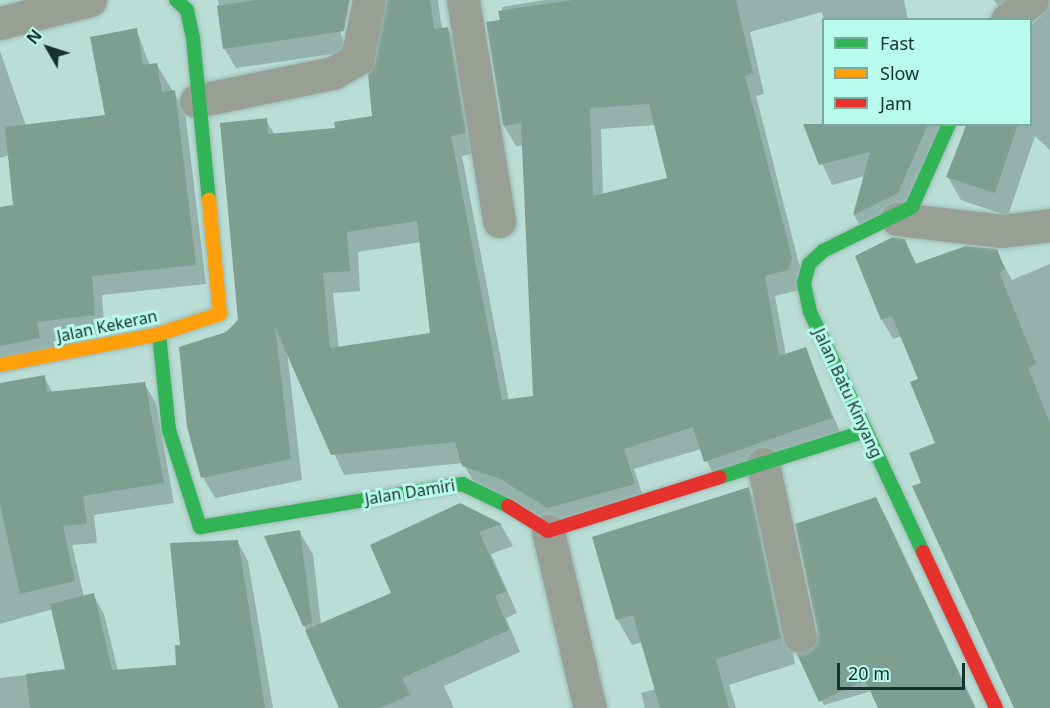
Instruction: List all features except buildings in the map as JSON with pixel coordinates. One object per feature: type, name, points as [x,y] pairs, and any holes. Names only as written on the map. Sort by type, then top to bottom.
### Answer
[{"type":"street","points":[[0,23],[90,0]]},
{"type":"street","points":[[176,0],[189,19],[196,101],[333,73],[357,58],[369,0]]},
{"type":"street","points":[[463,0],[499,221]]},
{"type":"street","points":[[1010,18],[1032,0]]},
{"type":"street","name":"Jalan Kekeran","points":[[0,365],[159,333],[220,315],[196,101]]},
{"type":"street","name":"Jalan Batu Kinyang","points":[[948,126],[922,192],[897,219],[823,251],[809,264],[804,283],[810,312],[996,708]]},
{"type":"street","points":[[897,219],[1002,231],[1050,225]]},
{"type":"street","name":"Jalan Damiri","points":[[159,333],[169,430],[194,522],[201,527],[462,483],[492,495],[548,531]]},
{"type":"street","points":[[590,708],[548,531],[866,431]]},
{"type":"street","points":[[762,464],[800,636]]},
{"type":"traffic: fast","points":[[176,0],[187,10],[193,38],[209,200]]},
{"type":"traffic: fast","points":[[923,552],[810,312],[804,283],[809,264],[823,251],[912,207],[948,126]]},
{"type":"traffic: fast","points":[[159,334],[169,430],[200,527],[462,484],[508,506]]},
{"type":"traffic: fast","points":[[720,477],[866,431]]},
{"type":"traffic: slow","points":[[0,365],[159,334],[220,314],[209,200]]},
{"type":"traffic: jam","points":[[508,506],[548,531],[720,477]]},
{"type":"traffic: jam","points":[[923,552],[996,708]]}]
